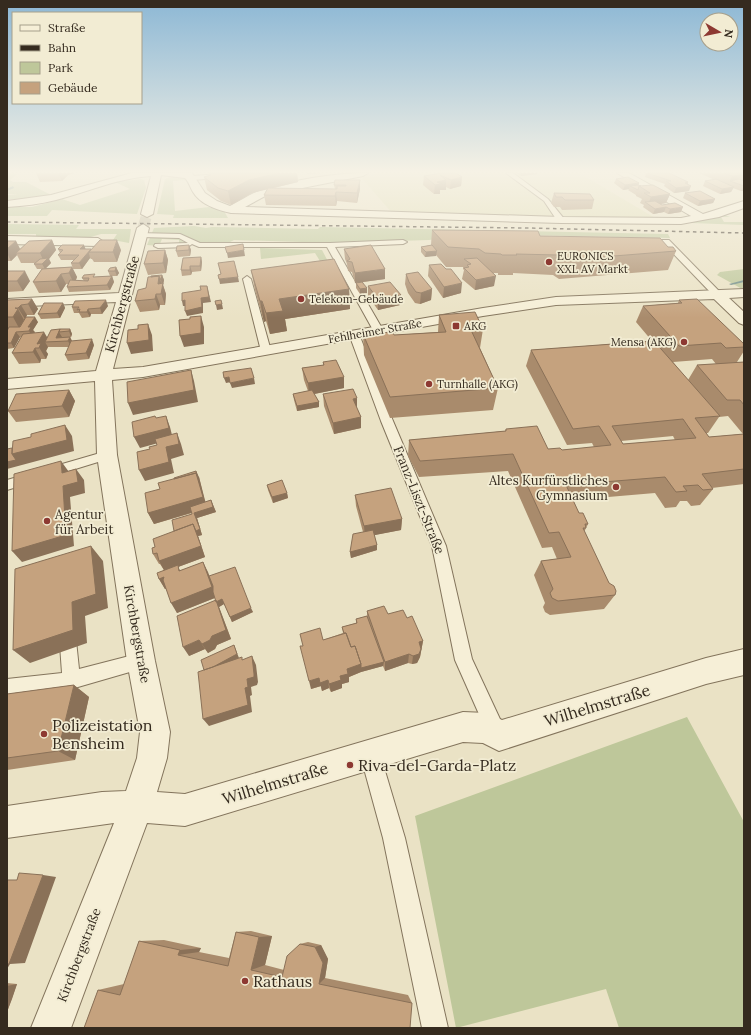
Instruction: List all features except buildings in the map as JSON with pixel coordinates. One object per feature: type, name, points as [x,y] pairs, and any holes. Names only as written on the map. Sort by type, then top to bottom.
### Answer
[{"type":"street","name":"Kirchbergstraße","points":[[51,1028],[137,806],[152,758],[155,732],[141,661],[107,455],[103,377],[142,232]]},
{"type":"street","points":[[7,240],[98,242]]},
{"type":"street","name":"Fehlheimer Straße","points":[[7,384],[103,377],[266,351],[354,334],[556,301],[744,292]]},
{"type":"street","points":[[716,293],[744,320]]},
{"type":"street","points":[[7,303],[124,297]]},
{"type":"street","name":"Wilhelmstraße","points":[[7,822],[102,808],[137,806],[185,810],[463,727],[487,728],[499,736],[699,674],[744,662]]},
{"type":"lane","points":[[142,232],[180,236],[199,244]]},
{"type":"lane","points":[[636,241],[666,242],[716,293]]},
{"type":"lane","points":[[158,246],[199,244],[330,245],[403,242]]},
{"type":"lane","points":[[330,245],[378,330]]},
{"type":"lane","points":[[247,279],[266,351]]},
{"type":"lane","name":"Franz-Liszt-Straße","points":[[354,334],[387,421],[439,546],[464,660],[499,736]]},
{"type":"lane","points":[[7,485],[107,455]]},
{"type":"lane","points":[[66,618],[71,680]]},
{"type":"lane","points":[[7,688],[71,680],[141,661]]},
{"type":"lane","points":[[370,754],[394,838],[435,1028]]},
{"type":"green space","points":[[696,221],[744,222],[744,225],[691,223]]},
{"type":"green space","points":[[7,224],[79,225],[76,229],[131,229],[129,243],[113,240],[117,234],[101,234],[84,239],[36,238],[36,234],[7,234]]},
{"type":"green space","points":[[194,226],[206,228],[318,229],[320,227],[668,234],[670,238],[476,234],[429,240],[333,243],[234,240],[228,243],[179,244],[179,240],[162,239],[159,246],[147,245],[154,228]]},
{"type":"green space","points":[[260,248],[322,250],[334,273],[328,274],[315,253],[261,259]]},
{"type":"green space","points":[[744,269],[744,290],[717,275],[720,272]]},
{"type":"green space","points":[[687,717],[744,822],[744,1028],[619,1028],[606,989],[456,1028],[415,816]]},
{"type":"waterway","points":[[731,284],[744,281]]},
{"type":"tunnel","points":[[143,228],[145,221]]},
{"type":"railway","points":[[7,222],[527,228],[744,233]]},
{"type":"place","name":"EURONICS XXL AV Markt","points":[[549,262]]},
{"type":"place","name":"Telekom-Gebäude","points":[[301,299]]},
{"type":"place","name":"AKG","points":[[456,326]]},
{"type":"place","name":"Mensa (AKG)","points":[[684,342]]},
{"type":"place","name":"Turnhalle (AKG)","points":[[429,384]]},
{"type":"place","name":"Altes Kurfürstliches Gymnasium","points":[[616,487]]},
{"type":"place","name":"Agentur für Arbeit","points":[[47,521]]},
{"type":"place","name":"Polizeistation Bensheim","points":[[44,734]]},
{"type":"place","name":"Riva-del-Garda-Platz","points":[[350,765]]},
{"type":"place","name":"Rathaus","points":[[245,981]]}]
